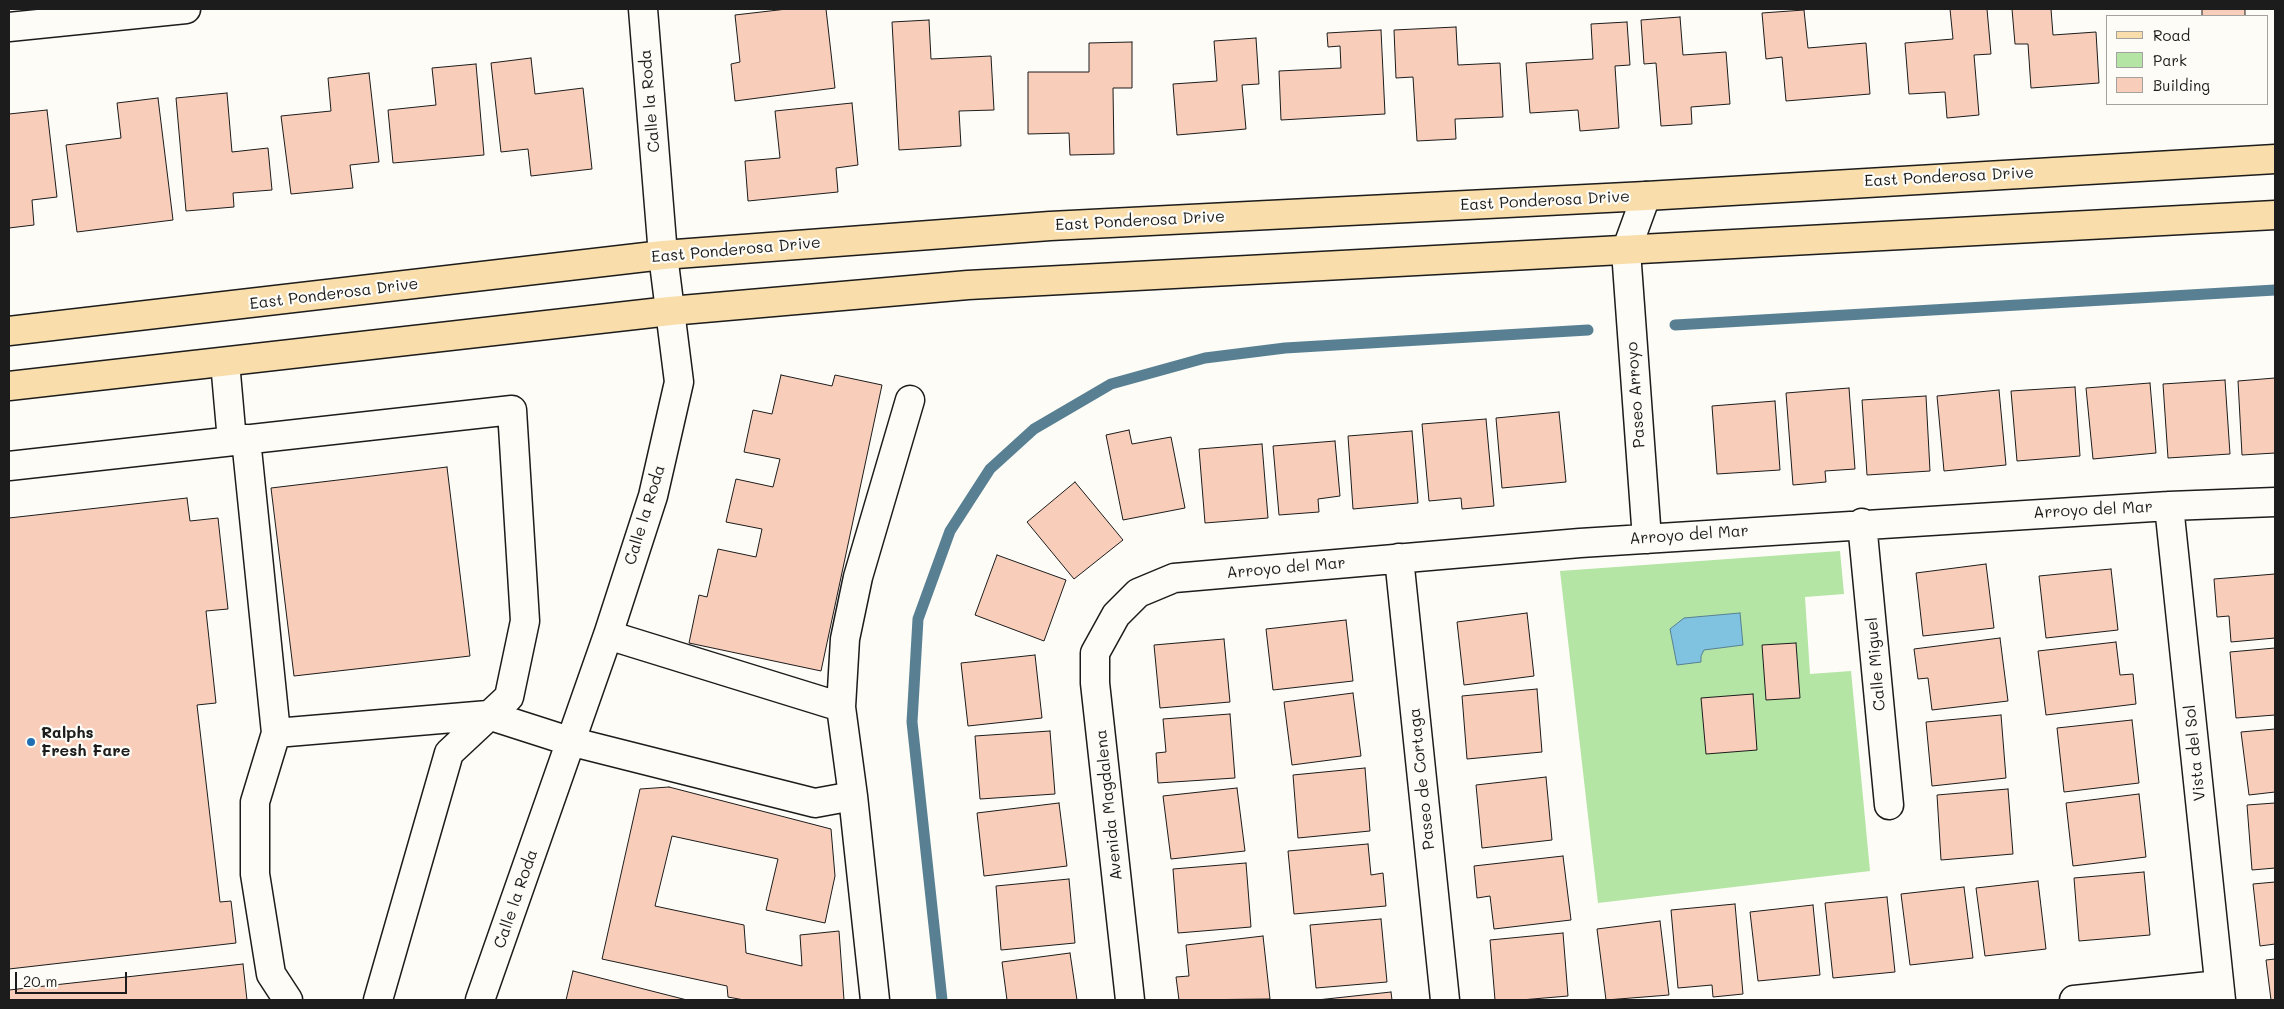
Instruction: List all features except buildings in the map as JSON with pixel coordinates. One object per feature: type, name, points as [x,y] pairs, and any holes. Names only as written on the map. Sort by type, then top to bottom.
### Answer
[{"type":"main road","name":"East Ponderosa Drive","points":[[9,331],[663,255],[1050,226],[1646,196],[2275,159]]},
{"type":"main road","points":[[9,386],[670,311],[968,285],[2275,215]]},
{"type":"street","points":[[9,27],[178,9]]},
{"type":"street","name":"Calle la Roda","points":[[480,1000],[569,741],[608,635],[653,496],[679,382],[663,255],[643,9]]},
{"type":"street","points":[[1626,251],[1646,196]]},
{"type":"street","name":"Paseo Arroyo","points":[[1626,251],[1647,539]]},
{"type":"street","points":[[225,362],[239,440],[276,733],[256,802],[255,874],[271,974],[288,1000]]},
{"type":"street","points":[[874,1000],[854,796],[841,707],[845,639],[858,576],[910,400]]},
{"type":"street","points":[[9,466],[512,410],[524,621],[509,697],[449,753],[378,1000]]},
{"type":"street","name":"Arroyo del Mar","points":[[1116,615],[1138,593],[1174,578],[1399,558],[1862,524],[2169,506],[2275,502]]},
{"type":"street","name":"Vista del Sol","points":[[2169,506],[2220,992]]},
{"type":"street","name":"Calle Miguel","points":[[1862,524],[1889,805]]},
{"type":"street","name":"Paseo de Cortaga","points":[[1399,558],[1445,1000]]},
{"type":"street","name":"Avenida Magdalena","points":[[1116,615],[1096,653],[1096,683],[1130,1000]]},
{"type":"street","points":[[608,635],[841,707]]},
{"type":"street","points":[[276,733],[488,715],[569,741],[815,803],[854,796]]},
{"type":"street","points":[[2074,1000],[2220,992]]},
{"type":"green space","points":[[1840,551],[1844,594],[1805,597],[1810,674],[1851,671],[1870,871],[1598,903],[1560,571]]},
{"type":"water","points":[[1740,613],[1743,645],[1704,650],[1701,662],[1677,665],[1670,629],[1684,618]]},
{"type":"waterway","points":[[1675,325],[2275,290]]},
{"type":"waterway","points":[[942,1000],[912,722],[918,619],[950,531],[990,469],[1034,429],[1111,384],[1205,358],[1285,348],[1588,330]]},
{"type":"place","name":"Ralphs Fresh Fare","points":[[31,742]]}]
